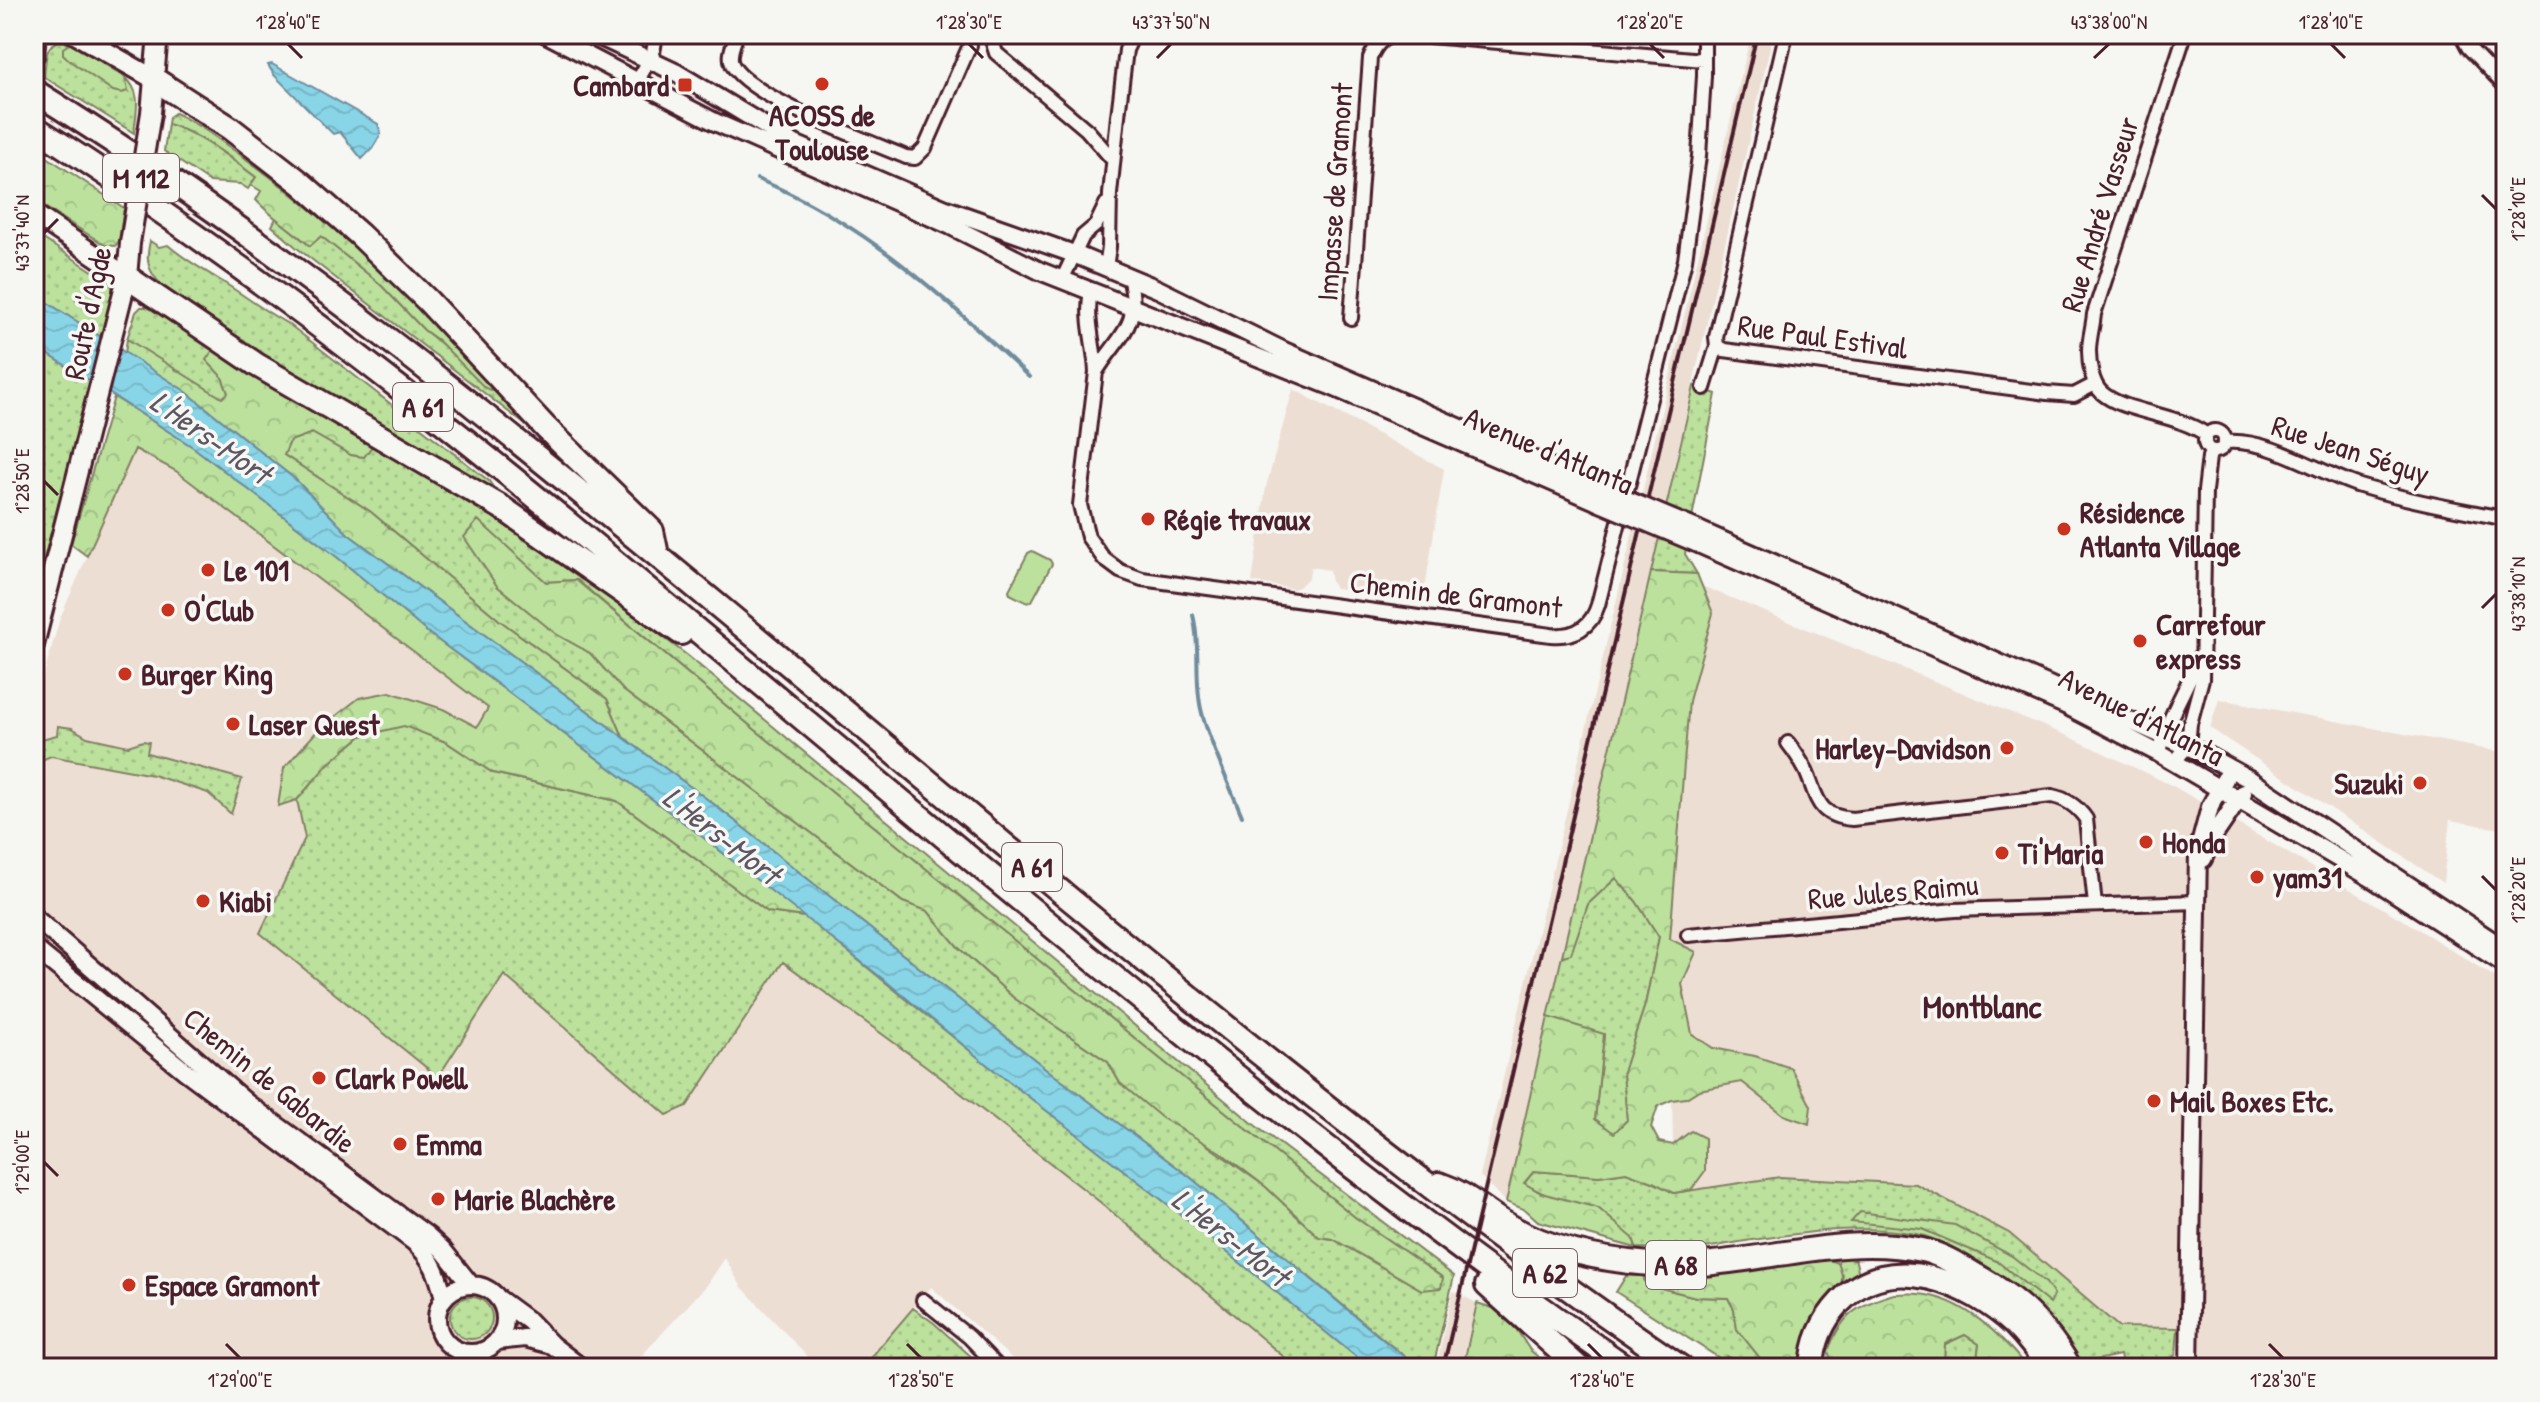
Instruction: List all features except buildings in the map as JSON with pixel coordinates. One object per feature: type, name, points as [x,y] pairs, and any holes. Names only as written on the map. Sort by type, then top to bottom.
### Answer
[{"type":"highway","points":[[154,79],[230,128],[301,183],[371,246],[427,300],[555,438],[652,531],[657,555]]},
{"type":"highway","name":"A 61","points":[[34,91],[177,185],[318,287],[489,418],[1137,955],[1411,1174]]},
{"type":"highway","name":"A 61","points":[[34,127],[225,257],[388,379],[587,538],[1155,1010],[1382,1191],[1513,1289],[1627,1368]]},
{"type":"highway","points":[[127,277],[257,365],[501,507],[793,710]]},
{"type":"highway","name":"A 62","points":[[1411,1174],[1553,1279],[1682,1368]]},
{"type":"highway","name":"A 68","points":[[1411,1174],[1459,1191],[1520,1231],[1571,1252],[1596,1257],[1688,1265],[1827,1247],[1923,1250],[1999,1288],[2028,1313],[2060,1350],[2070,1368]]},
{"type":"highway","points":[[1382,1191],[1579,1368]]},
{"type":"highway","points":[[1812,1368],[1817,1334],[1833,1309],[1850,1291],[1876,1278],[1899,1273],[1927,1276],[1947,1283],[1993,1307],[2015,1325],[2049,1368]]},
{"type":"main road","points":[[75,34],[154,79]]},
{"type":"main road","name":"Route d'Agde","points":[[34,645],[127,277],[151,113],[158,34]]},
{"type":"main road","name":"Avenue d'Atlanta","points":[[546,34],[737,132],[951,226],[1062,280],[1600,496],[2163,734],[2249,779],[2506,950]]},
{"type":"main road","name":"Avenue d'Atlanta","points":[[605,36],[683,76],[795,144],[946,209],[1074,254],[1129,277],[1600,496]]},
{"type":"main road","points":[[34,214],[127,277]]},
{"type":"main road","points":[[1091,292],[1106,267]]},
{"type":"main road","name":"Avenue d'Atlanta","points":[[1697,536],[2067,706],[2167,758],[2405,898],[2506,965]]},
{"type":"main road","points":[[2189,1368],[2198,852],[2219,787],[2232,769]]},
{"type":"main road","points":[[2199,867],[2215,834],[2240,800],[2249,779]]},
{"type":"main road","name":"Chemin de Gabardie","points":[[34,917],[247,1103],[428,1236],[471,1285]]},
{"type":"main road","name":"Chemin de Gabardie","points":[[34,948],[185,1071],[414,1242],[433,1264],[444,1298]]},
{"type":"main road","points":[[552,1345],[525,1338],[469,1353],[460,1351],[445,1341],[439,1331],[439,1308],[444,1298],[461,1287],[486,1288],[582,1368]]},
{"type":"main road","points":[[491,1346],[505,1325],[503,1306],[498,1298]]},
{"type":"street","points":[[637,82],[653,53],[656,34]]},
{"type":"street","points":[[737,34],[730,56],[732,65],[761,91],[792,108],[906,157],[915,158],[925,148],[970,45],[968,34]]},
{"type":"street","points":[[990,34],[996,53],[1087,130],[1113,160]]},
{"type":"street","name":"Impasse de Gramont","points":[[1351,318],[1370,58],[1377,44],[1386,36],[1395,34]]},
{"type":"street","points":[[1407,34],[1704,60]]},
{"type":"street","name":"Chemin de Gramont","points":[[1091,292],[1088,304],[1096,351],[1096,372],[1080,505],[1088,537],[1104,559],[1120,571],[1142,579],[1230,592],[1551,635],[1575,633],[1591,620],[1598,605],[1679,288],[1696,184],[1704,34]]},
{"type":"street","name":"Rue Paul Estival","points":[[1786,34],[1716,337],[1717,346],[1724,350],[2047,393],[2074,395],[2095,384]]},
{"type":"street","name":"Rue André Vasseur","points":[[2095,384],[2089,353],[2094,314],[2185,34]]},
{"type":"street","points":[[2461,34],[2468,47],[2506,87]]},
{"type":"street","points":[[1106,267],[1113,160],[1126,50],[1133,35]]},
{"type":"street","points":[[599,60],[605,36]]},
{"type":"street","points":[[1062,280],[1083,236],[1101,217],[1110,194]]},
{"type":"street","points":[[1129,277],[1132,309]]},
{"type":"street","name":"Chemin de Gramont","points":[[1096,372],[1123,337],[1130,324],[1132,309]]},
{"type":"street","points":[[1704,388],[1717,346]]},
{"type":"street","points":[[2095,384],[2103,394],[2121,404],[2195,426],[2207,435]]},
{"type":"street","points":[[2220,431],[2226,442],[2223,449],[2212,451],[2205,444],[2207,435],[2220,431]]},
{"type":"street","name":"Rue Jean Séguy","points":[[2226,442],[2241,441],[2263,447],[2360,486],[2506,519]]},
{"type":"street","points":[[2202,646],[2186,689],[2163,734],[2167,758],[2188,746],[2190,724],[2202,679],[2205,491],[2212,451]]},
{"type":"street","points":[[1788,743],[1808,775],[1814,796],[1824,809],[1838,818],[1852,819],[2052,796],[2063,798],[2080,810],[2086,819],[2095,905]]},
{"type":"street","name":"Rue Jules Raimu","points":[[1688,935],[1955,910],[2198,902]]},
{"type":"street","points":[[923,1300],[969,1337],[999,1368]]},
{"type":"street","points":[[480,1368],[491,1346]]},
{"type":"street","points":[[460,1351],[467,1368]]},
{"type":"shaded area","points":[[1751,34],[1773,34],[1506,1202],[1480,1176]]},
{"type":"shaded area","points":[[1293,389],[1444,469],[1426,582],[1419,600],[1335,588],[1329,570],[1311,567],[1309,577],[1293,589],[1252,582],[1266,487]]},
{"type":"shaded area","points":[[135,448],[176,471],[488,708],[478,727],[443,708],[403,696],[374,695],[307,762],[295,789],[305,838],[260,933],[439,1077],[504,975],[687,1106],[782,962],[926,1066],[1100,1202],[1297,1368],[1023,1368],[931,1287],[862,1368],[818,1368],[741,1286],[725,1258],[707,1285],[630,1368],[34,1368],[34,709],[60,618]]},
{"type":"shaded area","points":[[1675,575],[2068,736],[2173,786],[2506,984],[2506,1368],[2198,1368],[2199,1329],[2119,1327],[2009,1233],[1674,1193],[1669,955]]},
{"type":"shaded area","points":[[2219,699],[2506,753],[2506,830],[2450,820],[2443,883],[2210,728]]},
{"type":"shaded area","points":[[1453,1291],[1477,1303],[1461,1368],[1436,1368]]},
{"type":"green space","points":[[60,41],[71,43],[67,44],[128,91],[125,77],[131,83],[137,103],[134,133],[44,77],[48,50]]},
{"type":"green space","points":[[71,43],[125,77],[128,91],[113,91],[70,61],[63,54],[63,48]]},
{"type":"green space","points":[[175,113],[227,145],[321,218],[411,300],[496,387],[491,390],[485,388],[379,283],[321,236],[310,246],[269,213],[256,200],[261,191],[251,185],[256,177],[203,140],[168,124],[169,117]]},
{"type":"green space","points":[[168,124],[203,140],[256,177],[248,189],[240,184],[210,182],[164,151]]},
{"type":"green space","points":[[35,149],[124,208],[119,241],[115,246],[105,245],[40,204],[34,196]]},
{"type":"green space","points":[[276,218],[310,246],[321,236],[379,283],[424,330],[496,387],[537,434],[297,248],[272,226]]},
{"type":"green space","points":[[34,233],[111,283],[114,297],[103,338],[34,294]]},
{"type":"green space","points":[[150,241],[159,247],[168,245],[290,325],[493,487],[491,489],[315,387],[173,295],[151,272],[148,259]]},
{"type":"green space","points":[[141,307],[152,307],[213,350],[207,360],[222,377],[228,393],[222,399],[127,339],[136,312]]},
{"type":"green space","points":[[127,339],[222,398],[228,393],[222,377],[206,360],[213,350],[372,446],[364,457],[351,455],[312,433],[290,441],[284,455],[371,512],[499,620],[607,699],[623,737],[348,534],[296,480],[185,391],[125,353]]},
{"type":"green space","points":[[34,345],[91,382],[34,596]]},
{"type":"green space","points":[[1694,386],[1716,394],[1685,554],[1697,574],[1651,572]]},
{"type":"green space","points":[[114,397],[193,447],[337,557],[427,632],[695,831],[805,917],[768,912],[617,801],[493,773],[446,742],[404,726],[361,736],[328,764],[297,800],[278,806],[284,768],[318,730],[359,698],[390,692],[443,709],[477,727],[488,708],[176,471],[135,449],[87,556],[71,544]]},
{"type":"green space","points":[[312,433],[351,455],[364,457],[372,446],[480,508],[594,585],[688,656],[1256,1126],[1454,1276],[1433,1368],[1420,1368],[1190,1177],[1054,1075],[715,805],[623,737],[607,699],[499,620],[371,512],[284,455],[290,441]],"holes":[[[478,521],[546,582],[577,580],[748,724],[1356,1218],[1442,1277],[1422,1290],[1333,1239],[1319,1237],[1266,1187],[1120,1083],[1108,1062],[1014,998],[959,948],[928,911],[903,902],[623,690],[590,653],[556,634]]]},
{"type":"green space","points":[[478,520],[546,582],[576,580],[748,724],[1356,1218],[1443,1278],[1441,1288],[1422,1290],[1333,1239],[1319,1237],[1266,1187],[1220,1152],[1162,1118],[1120,1083],[1108,1062],[1014,998],[959,948],[928,911],[903,902],[623,690],[590,653],[556,634],[497,586],[464,537]]},
{"type":"green space","points":[[1032,551],[1052,564],[1028,603],[1010,594],[1009,590],[1028,553]]},
{"type":"green space","points":[[1651,572],[1697,574],[1713,613],[1689,701],[1670,939],[1696,952],[1682,984],[1692,1034],[1713,1048],[1755,1056],[1791,1068],[1811,1106],[1809,1124],[1784,1115],[1742,1082],[1699,1090],[1686,1098],[1658,1106],[1651,1127],[1659,1142],[1673,1145],[1691,1131],[1705,1138],[1705,1171],[1691,1190],[1674,1193],[1626,1172],[1599,1176],[1534,1171],[1524,1183],[1541,1193],[1598,1208],[1633,1238],[1636,1248],[1538,1221],[1526,1210],[1506,1202],[1548,1017],[1604,1034],[1595,1119],[1614,1133],[1627,1120],[1623,1072],[1645,1005],[1659,937],[1636,901],[1616,878],[1588,904],[1571,954],[1562,956]]},
{"type":"green space","points":[[404,725],[446,742],[493,773],[617,801],[768,912],[805,917],[1370,1368],[1297,1368],[1100,1202],[926,1066],[783,962],[687,1106],[667,1115],[504,975],[438,1077],[260,933],[305,838],[297,800],[328,764],[361,736]]},
{"type":"green space","points":[[58,726],[72,728],[87,737],[128,746],[149,742],[147,753],[242,779],[231,814],[208,793],[153,775],[51,756],[39,761],[43,771],[34,775],[34,736],[38,740],[57,735]]},
{"type":"green space","points":[[1616,878],[1636,901],[1659,937],[1645,1005],[1623,1072],[1627,1120],[1614,1134],[1595,1119],[1604,1035],[1548,1017],[1562,956],[1571,953],[1588,904]]},
{"type":"green space","points":[[1534,1171],[1599,1176],[1626,1172],[1674,1193],[1780,1177],[1916,1184],[2009,1233],[2119,1327],[2178,1328],[2176,1354],[2164,1368],[2123,1368],[2120,1355],[2092,1361],[2096,1368],[2084,1368],[2051,1320],[2008,1281],[1965,1253],[1916,1234],[1874,1229],[1831,1230],[1693,1249],[1636,1248],[1633,1238],[1524,1184]],"holes":[[[1922,1229],[2012,1256],[2050,1303],[1997,1261]]]},
{"type":"green space","points":[[1860,1212],[1955,1225],[2012,1256],[2046,1283],[2054,1295],[2050,1304],[1997,1261],[1922,1229],[1851,1222]]},
{"type":"green space","points":[[1854,1254],[1859,1274],[1840,1288],[1843,1275],[1822,1257]]},
{"type":"green space","points":[[1822,1257],[1838,1263],[1842,1281],[1811,1324],[1803,1350],[1802,1368],[1768,1368],[1737,1329],[1734,1309],[1728,1298],[1696,1297],[1644,1281],[1645,1276],[1684,1276]]},
{"type":"green space","points":[[1626,1276],[1645,1276],[1644,1281],[1650,1285],[1696,1297],[1728,1298],[1734,1309],[1737,1329],[1768,1368],[1742,1368],[1727,1356],[1724,1361],[1616,1292]]},
{"type":"green space","points":[[1894,1294],[1935,1297],[1966,1310],[2006,1343],[2027,1368],[1976,1368],[1979,1344],[1965,1335],[1945,1344],[1944,1360],[1939,1368],[1834,1368],[1828,1351],[1845,1320],[1870,1302]]},
{"type":"green space","points":[[471,1297],[486,1303],[492,1318],[486,1333],[471,1339],[456,1333],[450,1318],[456,1303]]},
{"type":"green space","points":[[1477,1303],[1493,1308],[1515,1327],[1530,1350],[1551,1368],[1489,1368],[1465,1358]]},
{"type":"green space","points":[[913,1308],[934,1323],[984,1368],[862,1368]]},
{"type":"green space","points":[[1965,1335],[1979,1344],[1976,1368],[1939,1368],[1944,1360],[1945,1344]]},
{"type":"water","points":[[272,64],[378,124],[381,134],[372,149],[362,159],[340,132],[333,134],[274,75],[268,65]]},
{"type":"water","name":"L'Hers-Mort","points":[[34,294],[185,391],[296,480],[348,534],[715,805],[1054,1075],[1190,1177],[1420,1368],[1370,1368],[695,831],[427,632],[337,557],[193,447],[34,345]]},
{"type":"waterway","points":[[757,179],[796,196],[868,240],[967,319],[1029,377]]},
{"type":"waterway","points":[[1193,615],[1201,709],[1242,816]]},
{"type":"railway","points":[[1443,1368],[1757,34]]},
{"type":"place","name":"ACOSS de Toulouse","points":[[822,84]]},
{"type":"place","name":"Cambard","points":[[685,85]]},
{"type":"place","name":"Régie travaux","points":[[1148,519]]},
{"type":"place","name":"Résidence Atlanta Village","points":[[2064,529]]},
{"type":"place","name":"Le 101","points":[[208,570]]},
{"type":"place","name":"O'Club","points":[[168,610]]},
{"type":"place","name":"Carrefour express","points":[[2140,641]]},
{"type":"place","name":"Burger King","points":[[125,674]]},
{"type":"place","name":"Laser Quest","points":[[233,724]]},
{"type":"place","name":"Harley-Davidson","points":[[2007,748]]},
{"type":"place","name":"Suzuki","points":[[2420,783]]},
{"type":"place","name":"Honda","points":[[2146,842]]},
{"type":"place","name":"Ti'Maria","points":[[2002,853]]},
{"type":"place","name":"yam31","points":[[2257,877]]},
{"type":"place","name":"Kiabi","points":[[203,901]]},
{"type":"place","name":"Clark Powell","points":[[319,1078]]},
{"type":"place","name":"Mail Boxes Etc.","points":[[2154,1101]]},
{"type":"place","name":"Emma","points":[[400,1144]]},
{"type":"place","name":"Marie Blachère","points":[[438,1199]]},
{"type":"place","name":"Espace Gramont","points":[[129,1285]]},
{"type":"district","name":"Montblanc","points":[[1982,1006]]}]
